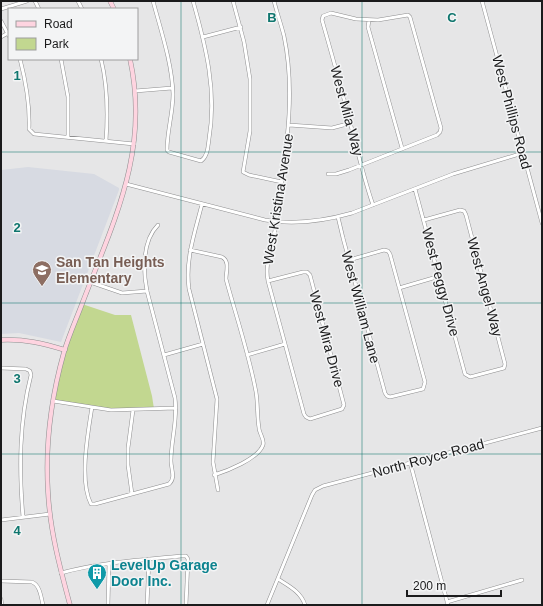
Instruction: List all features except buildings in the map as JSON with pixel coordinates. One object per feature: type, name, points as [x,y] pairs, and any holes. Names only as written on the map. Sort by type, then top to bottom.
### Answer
[{"type":"street","points":[[14,1],[15,5]]},
{"type":"street","points":[[1,9],[27,1]]},
{"type":"street","points":[[153,1],[166,48],[172,88],[172,114],[167,150],[169,152],[200,161],[204,159],[210,133],[212,104],[211,77],[203,37],[193,1]]},
{"type":"street","points":[[234,1],[247,55],[250,79],[250,131],[243,172],[249,175],[282,182]]},
{"type":"street","name":"West Kristina Avenue","points":[[274,1],[284,36],[286,51],[289,81],[289,125],[274,238],[267,266],[268,281],[306,417]]},
{"type":"street","name":"West Phillips Road","points":[[482,1],[542,223]]},
{"type":"street","name":"West Mila Way","points":[[369,20],[350,18],[331,13],[323,16],[322,20],[374,205]]},
{"type":"street","points":[[328,174],[336,174],[362,165],[437,135],[440,132],[410,17],[408,15],[369,20],[368,27],[402,148]]},
{"type":"street","points":[[1,21],[8,35],[1,37]]},
{"type":"street","points":[[203,37],[241,27]]},
{"type":"street","points":[[20,60],[27,91],[29,105],[29,129],[31,132],[34,134],[134,144]]},
{"type":"street","points":[[61,60],[68,97],[68,137]]},
{"type":"street","points":[[101,60],[108,94],[106,142]]},
{"type":"street","points":[[70,605],[61,573],[50,514],[48,493],[48,449],[53,401],[65,350],[119,209],[126,184],[134,144],[136,107],[130,60]]},
{"type":"street","points":[[134,91],[172,88]]},
{"type":"street","points":[[289,125],[332,128],[350,124]]},
{"type":"street","points":[[126,184],[276,222],[309,222],[338,217],[374,205],[465,170],[523,153]]},
{"type":"street","name":"West Peggy Drive","points":[[415,189],[440,276],[465,374],[467,375]]},
{"type":"street","points":[[202,204],[190,250],[188,264],[189,288],[217,399],[213,462],[214,475],[218,490]]},
{"type":"street","name":"West Angel Way","points":[[424,220],[460,210],[464,211],[466,215],[505,364],[504,368],[470,377],[467,375]]},
{"type":"street","name":"West William Lane","points":[[338,217],[385,393],[390,397],[423,388],[425,386],[399,288]]},
{"type":"street","points":[[92,406],[85,462],[89,499],[91,504],[169,484],[172,481],[171,450],[176,398],[147,292],[145,274],[147,248],[151,234],[158,226]]},
{"type":"street","points":[[190,250],[225,259],[227,262],[226,279],[256,393],[259,430],[264,442],[263,446],[243,463],[214,475]]},
{"type":"street","points":[[349,260],[384,250],[388,251],[399,288],[440,276]]},
{"type":"street","name":"West Mira Drive","points":[[268,281],[303,272],[307,272],[310,275],[344,408],[342,410],[310,419],[306,417]]},
{"type":"street","points":[[90,282],[122,293],[147,292]]},
{"type":"street","points":[[1,340],[26,340],[65,350]]},
{"type":"street","points":[[164,355],[204,344]]},
{"type":"street","points":[[247,355],[285,344]]},
{"type":"street","points":[[1,368],[26,369],[30,371],[31,375],[23,418],[20,445],[23,517]]},
{"type":"street","points":[[53,401],[111,410],[176,408]]},
{"type":"street","points":[[132,494],[128,465],[128,448],[133,410]]},
{"type":"street","name":"North Royce Road","points":[[278,579],[315,490],[323,486],[410,462],[542,428]]},
{"type":"street","points":[[410,462],[448,603],[522,580]]},
{"type":"street","points":[[1,520],[50,514]]},
{"type":"street","points":[[61,573],[109,564],[186,556],[188,559],[186,605]]},
{"type":"street","points":[[147,605],[149,559]]},
{"type":"street","points":[[108,605],[109,564]]},
{"type":"street","points":[[267,605],[278,579],[298,592],[303,597],[305,605]]},
{"type":"street","points":[[1,581],[36,583],[42,605]]},
{"type":"street","points":[[1,599],[2,605]]},
{"type":"shaded area","name":"San Tan Heights Elementary","points":[[28,167],[94,174],[119,188],[61,342],[19,333],[1,334],[1,170]]},
{"type":"green space","points":[[82,304],[115,315],[131,315],[154,409],[120,410],[53,401],[65,350]]},
{"type":"place","name":"San Tan Heights Elementary","points":[[42,287]]},
{"type":"place","name":"LevelUp Garage Door Inc.","points":[[97,590]]}]
